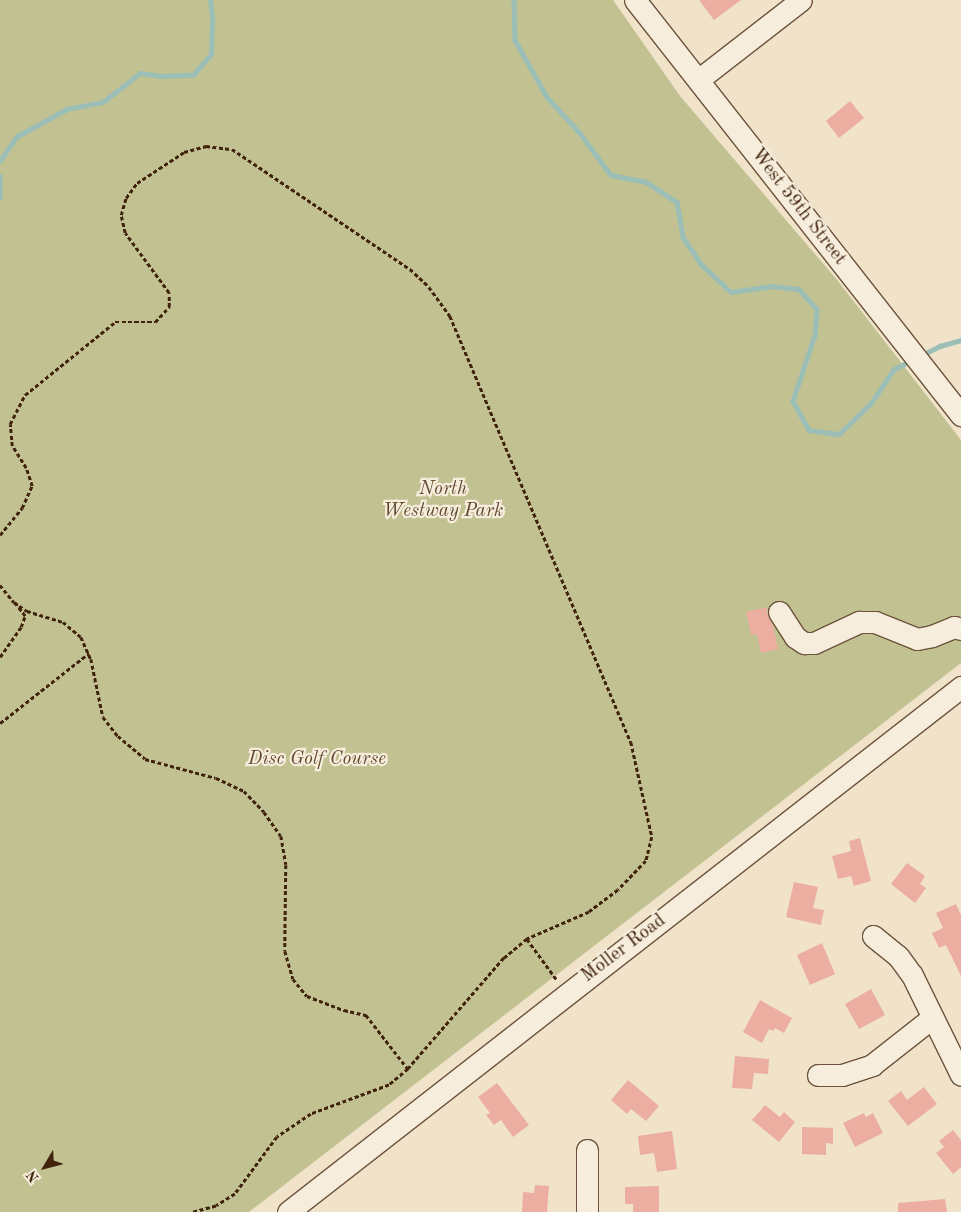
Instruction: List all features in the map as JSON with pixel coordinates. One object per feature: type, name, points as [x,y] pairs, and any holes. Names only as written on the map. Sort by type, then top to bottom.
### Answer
[{"type":"street","name":"West 59th Street","points":[[635,0],[961,415]]},
{"type":"street","points":[[698,80],[802,0]]},
{"type":"street","points":[[779,612],[794,637],[804,643],[814,643],[859,622],[875,622],[917,639],[932,636],[954,627],[961,629]]},
{"type":"street","name":"Moller Road","points":[[288,1212],[566,994],[770,838],[961,687]]},
{"type":"street","points":[[874,936],[893,951],[910,972],[961,1075]]},
{"type":"street","points":[[818,1075],[842,1075],[872,1064],[932,1018]]},
{"type":"street","points":[[587,1150],[587,1212]]},
{"type":"path","points":[[0,535],[22,508],[32,486],[26,468],[12,446],[10,424],[25,395],[115,322],[133,320],[155,322],[170,307],[169,293],[125,233],[121,215],[126,198],[137,183],[184,152],[206,146],[232,149],[410,269],[429,287],[450,316],[631,742],[652,837],[646,861],[618,890],[589,912],[527,939],[504,958],[408,1069],[389,1085],[311,1114],[277,1137],[235,1194],[216,1206],[194,1212]]},
{"type":"path","points":[[0,585],[25,616],[21,627],[0,657]]},
{"type":"path","points":[[14,602],[28,611],[63,622],[82,637],[89,653],[103,717],[118,736],[145,759],[216,778],[244,790],[264,812],[281,836],[285,856],[285,950],[293,979],[307,996],[344,1010],[366,1014],[408,1069]]},
{"type":"path","points":[[0,723],[89,653]]},
{"type":"path","points":[[527,939],[566,994]]},
{"type":"green space","name":"North Westway Park","points":[[0,0],[613,0],[680,96],[838,281],[961,440],[961,663],[249,1212],[0,1212]]},
{"type":"building","points":[[699,0],[741,0],[714,20]]},
{"type":"building","points":[[850,101],[864,118],[839,138],[826,121]]},
{"type":"building","points":[[767,608],[778,649],[761,653],[757,634],[751,635],[746,612]]},
{"type":"building","points":[[860,838],[871,881],[854,886],[851,876],[838,879],[832,856],[851,851],[849,841]]},
{"type":"building","points":[[907,863],[925,876],[920,884],[926,888],[915,903],[891,884]]},
{"type":"building","points":[[794,882],[818,887],[813,908],[824,910],[821,925],[786,917]]},
{"type":"building","points":[[956,904],[961,915],[961,976],[946,945],[939,948],[932,933],[943,928],[936,913]]},
{"type":"building","points":[[822,943],[835,974],[810,985],[797,955]]},
{"type":"building","points":[[871,989],[885,1015],[859,1029],[845,1004]]},
{"type":"building","points":[[760,1000],[792,1018],[784,1033],[775,1028],[773,1031],[769,1029],[762,1043],[743,1032]]},
{"type":"building","points":[[735,1056],[769,1059],[768,1074],[754,1073],[752,1089],[732,1088]]},
{"type":"building","points":[[628,1080],[659,1106],[646,1121],[631,1109],[627,1114],[611,1100]]},
{"type":"building","points":[[497,1083],[529,1125],[513,1137],[501,1120],[494,1125],[486,1115],[490,1113],[478,1097]]},
{"type":"building","points":[[924,1087],[937,1104],[908,1126],[888,1101],[901,1091],[907,1100]]},
{"type":"building","points":[[765,1105],[780,1117],[784,1112],[795,1122],[779,1142],[752,1120]]},
{"type":"building","points":[[864,1113],[866,1117],[873,1113],[883,1133],[855,1147],[843,1123]]},
{"type":"building","points":[[802,1127],[833,1128],[833,1144],[826,1143],[826,1155],[802,1154]]},
{"type":"building","points":[[953,1130],[961,1140],[961,1167],[953,1174],[936,1153],[944,1147],[939,1141]]},
{"type":"building","points":[[672,1131],[677,1169],[657,1172],[654,1153],[640,1155],[638,1136]]},
{"type":"building","points":[[535,1185],[549,1186],[547,1212],[522,1212],[523,1192],[534,1193]]},
{"type":"building","points":[[659,1186],[659,1212],[633,1212],[633,1204],[625,1204],[625,1187]]},
{"type":"building","points":[[945,1199],[947,1212],[898,1212],[898,1203]]},
{"type":"waterway","points":[[0,161],[16,137],[67,109],[103,102],[140,73],[161,76],[193,75],[211,54],[212,18],[210,0]]},
{"type":"waterway","points":[[514,0],[515,40],[547,97],[580,133],[611,175],[646,182],[677,202],[683,237],[701,264],[731,292],[773,286],[799,289],[817,309],[815,335],[793,401],[809,430],[839,434],[871,403],[893,370],[910,361]]},
{"type":"waterway","points":[[0,176],[0,198]]},
{"type":"waterway","points":[[922,355],[940,346],[961,340]]},
{"type":"park label","name":"Disc Golf Course","points":[[317,760]]}]
